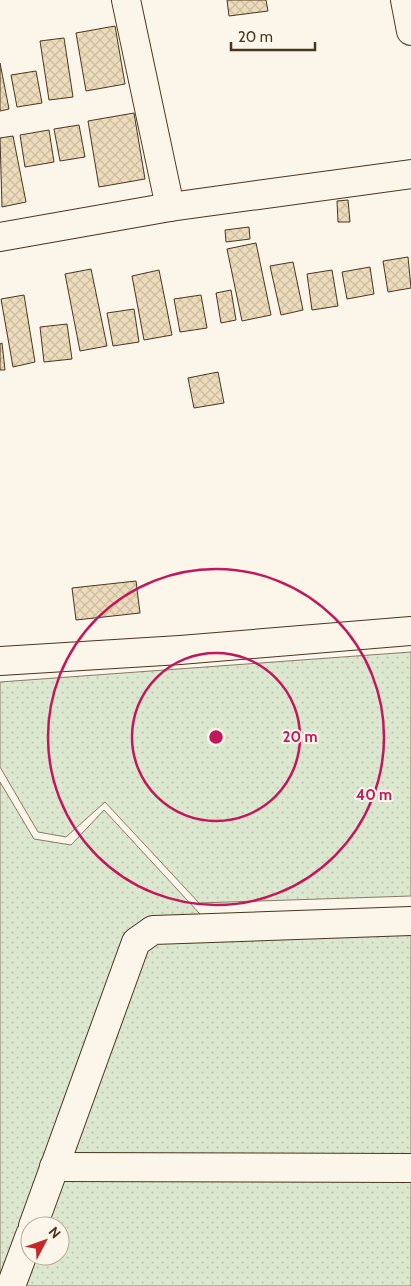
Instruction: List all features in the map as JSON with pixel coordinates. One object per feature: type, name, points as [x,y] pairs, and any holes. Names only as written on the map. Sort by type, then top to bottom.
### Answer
[{"type":"street","points":[[126,0],[170,207]]},
{"type":"street","points":[[405,0],[411,31]]},
{"type":"street","points":[[0,237],[170,207],[411,174]]},
{"type":"street","points":[[0,661],[180,650],[411,631]]},
{"type":"street","points":[[37,1216],[136,942],[153,930],[411,921]]},
{"type":"street","points":[[54,1167],[411,1168]]},
{"type":"street","points":[[11,1286],[20,1262]]},
{"type":"green space","points":[[411,652],[411,896],[199,903],[105,802],[66,837],[38,832],[0,767],[0,682]]},
{"type":"green space","points":[[0,782],[34,839],[71,845],[104,810],[223,939],[411,932],[411,1286],[0,1286]]},
{"type":"building","points":[[227,0],[266,0],[268,11],[229,16]]},
{"type":"building","points":[[115,26],[125,84],[86,91],[76,33]]},
{"type":"building","points":[[64,38],[73,97],[49,100],[40,41]]},
{"type":"building","points":[[0,63],[9,109],[0,111]]},
{"type":"building","points":[[36,71],[42,103],[17,107],[11,75]]},
{"type":"building","points":[[134,113],[145,179],[99,187],[88,121]]},
{"type":"building","points":[[79,125],[85,157],[60,161],[54,129]]},
{"type":"building","points":[[49,130],[54,162],[25,167],[20,135]]},
{"type":"building","points":[[13,136],[26,202],[2,207],[0,138]]},
{"type":"building","points":[[348,200],[350,222],[338,222],[337,201]]},
{"type":"building","points":[[249,227],[250,239],[226,242],[225,230]]},
{"type":"building","points":[[256,243],[271,315],[242,321],[227,249]]},
{"type":"building","points":[[408,257],[411,288],[388,292],[383,261]]},
{"type":"building","points":[[293,262],[303,310],[281,315],[270,266]]},
{"type":"building","points":[[370,267],[374,294],[347,299],[342,272]]},
{"type":"building","points":[[91,269],[107,346],[80,351],[65,274]]},
{"type":"building","points":[[159,270],[172,335],[144,340],[132,276]]},
{"type":"building","points":[[332,270],[338,306],[312,310],[307,274]]},
{"type":"building","points":[[231,290],[236,320],[221,323],[216,293]]},
{"type":"building","points":[[24,295],[35,362],[13,367],[1,299]]},
{"type":"building","points":[[201,295],[207,328],[180,332],[174,299]]},
{"type":"building","points":[[134,309],[139,342],[113,346],[107,313]]},
{"type":"building","points":[[67,324],[72,359],[44,362],[40,327]]},
{"type":"building","points":[[2,343],[5,370],[0,370],[0,344]]},
{"type":"building","points":[[218,372],[224,403],[194,408],[188,378]]},
{"type":"building","points":[[136,581],[140,613],[76,620],[72,588]]}]
